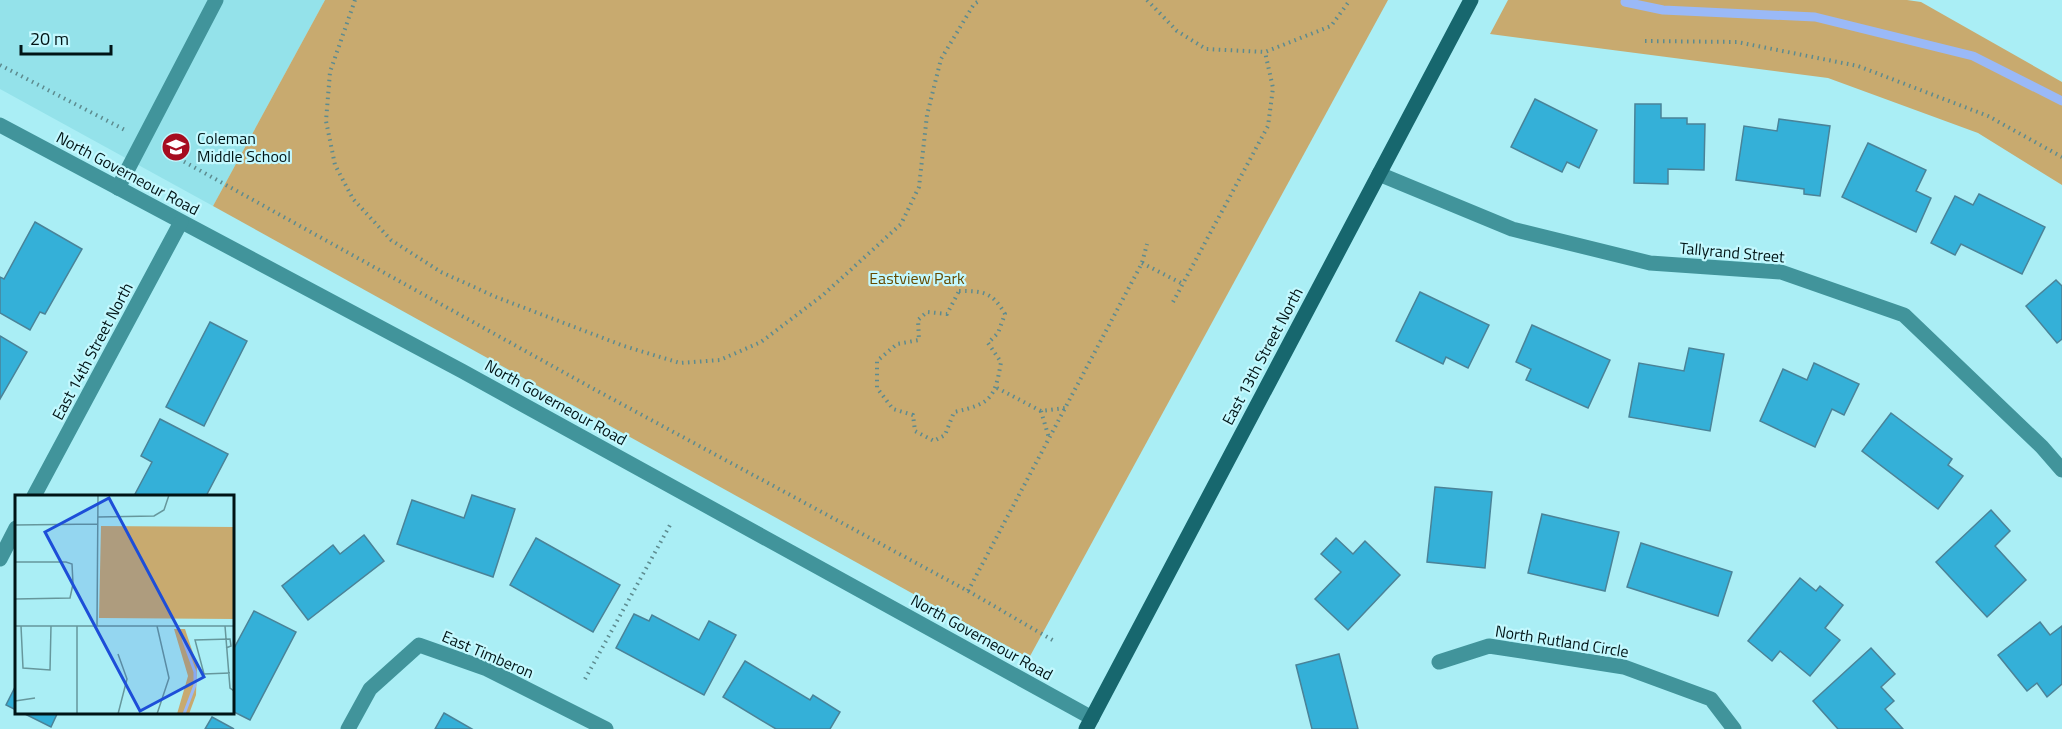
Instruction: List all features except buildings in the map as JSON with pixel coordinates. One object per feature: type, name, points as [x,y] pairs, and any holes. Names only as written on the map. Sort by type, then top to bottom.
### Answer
[{"type":"main road","name":"East 13th Street North","points":[[1089,723],[1471,0]]},
{"type":"street","points":[[117,188],[216,0]]},
{"type":"street","name":"North Governeour Road","points":[[0,125],[472,376],[1089,723]]},
{"type":"street","name":"Tallyrand Street","points":[[1379,174],[1512,229],[1650,263],[1781,272],[1904,315],[2042,447],[2062,470]]},
{"type":"street","name":"East 14th Street North","points":[[35,495],[181,222]]},
{"type":"street","points":[[0,559],[15,530]]},
{"type":"street","name":"East Timberon","points":[[348,729],[370,689],[419,645],[487,669],[606,729]]},
{"type":"street","name":"North Rutland Circle","points":[[1439,662],[1489,646],[1624,668],[1711,699],[1734,729]]},
{"type":"path","points":[[355,0],[330,72],[326,121],[335,165],[353,199],[391,240],[441,272],[507,301],[624,345],[680,363],[720,360],[761,342],[823,295],[902,224],[919,187],[927,115],[941,59],[974,4],[981,0]]},
{"type":"path","points":[[1147,0],[1178,31],[1206,49],[1265,52],[1331,26],[1350,0]]},
{"type":"path","points":[[1645,41],[1737,42],[1858,66],[1988,116],[2062,157]]},
{"type":"path","points":[[1173,302],[1268,126],[1274,88],[1265,52]]},
{"type":"path","points":[[0,65],[143,139],[968,591],[1056,642]]},
{"type":"path","points":[[968,591],[1142,263],[1147,243]]},
{"type":"path","points":[[1142,263],[1183,285]]},
{"type":"path","points":[[959,291],[979,291],[996,299],[1005,314],[998,333],[988,343],[1001,362],[997,388],[990,399],[954,412],[945,435],[934,441],[915,431],[913,415],[893,409],[876,388],[878,361],[897,344],[919,340],[918,320],[927,312],[947,314],[959,291]]},
{"type":"path","points":[[997,388],[1041,411],[1065,408]]},
{"type":"path","points":[[1041,411],[1048,438]]},
{"type":"path","points":[[585,679],[670,525]]},
{"type":"shaded area","name":"Coleman Middle School","points":[[0,0],[325,0],[213,206],[0,89]]},
{"type":"green space","name":"Eastview Park","points":[[325,0],[1388,0],[1029,658],[213,206]]},
{"type":"green space","points":[[1508,0],[1907,0],[1921,2],[2062,82],[2062,185],[1978,133],[1828,78],[1490,34]]},
{"type":"waterway","points":[[1625,2],[1663,10],[1815,17],[1973,56],[2062,101]]},
{"type":"place","name":"Coleman Middle School","points":[[176,147]]}]
